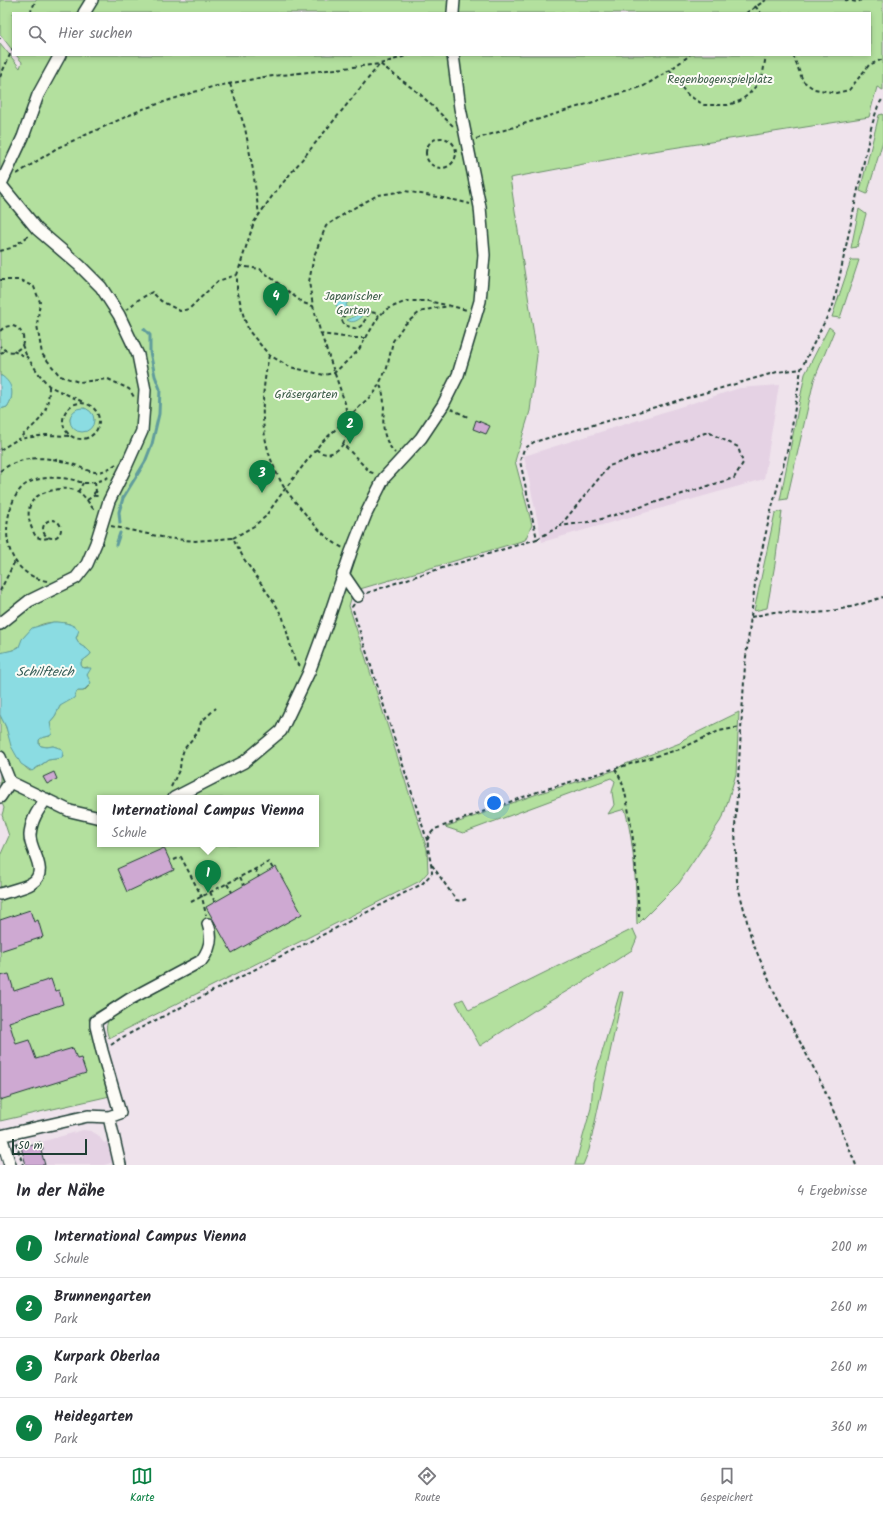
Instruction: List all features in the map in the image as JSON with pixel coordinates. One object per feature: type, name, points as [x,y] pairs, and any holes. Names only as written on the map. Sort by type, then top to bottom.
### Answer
[{"type":"street","points":[[85,12],[92,0]]},
{"type":"street","points":[[453,12],[454,0]]},
{"type":"street","points":[[0,624],[29,601],[76,578],[87,564],[121,466],[142,431],[145,390],[138,355],[119,315],[101,287],[37,229],[0,185],[23,137],[38,95],[59,56]]},
{"type":"street","points":[[171,795],[244,762],[281,731],[309,672],[343,574],[366,514],[384,478],[420,438],[443,405],[458,375],[478,312],[484,255],[480,207],[468,141],[460,108],[453,56]]},
{"type":"street","points":[[343,574],[358,596]]},
{"type":"street","points":[[0,757],[10,782],[70,811],[97,817]]},
{"type":"street","points":[[0,797],[10,782]]},
{"type":"street","points":[[0,894],[32,884],[37,879],[40,871],[30,836],[34,816],[46,799]]},
{"type":"street","points":[[120,1165],[114,1115],[96,1021],[130,999],[200,961],[206,954],[210,944],[210,929],[208,924]]},
{"type":"street","points":[[10,1165],[1,1136],[88,1116],[114,1115]]},
{"type":"path","points":[[30,12],[36,0]]},
{"type":"path","points":[[747,12],[766,0]]},
{"type":"path","points":[[845,0],[858,2],[862,0]]},
{"type":"path","points":[[755,6],[760,12]]},
{"type":"path","points":[[0,78],[12,50]]},
{"type":"path","points":[[0,185],[57,148],[162,102],[212,87],[264,77],[380,64],[406,56]]},
{"type":"path","points":[[468,141],[644,86],[670,70],[689,56]]},
{"type":"path","points":[[670,70],[688,95],[704,105],[728,105],[740,101],[749,94],[762,79],[766,56]]},
{"type":"path","points":[[793,56],[803,81],[814,89],[836,93],[849,90],[869,65],[883,59]]},
{"type":"path","points":[[380,64],[420,94],[454,126]]},
{"type":"path","points":[[380,64],[282,184],[254,222],[237,274],[237,289],[240,304],[249,331],[269,355],[290,367],[324,375],[334,373],[358,351],[379,316],[387,309],[407,301],[428,301],[478,312]]},
{"type":"path","points":[[230,84],[245,128],[253,170],[259,215]]},
{"type":"path","points":[[856,1165],[823,1086],[775,994],[752,941],[737,882],[735,828],[745,665],[756,576],[770,515],[790,440],[801,369],[834,303],[871,128],[878,106],[883,98]]},
{"type":"path","points":[[435,138],[446,138],[454,145],[456,155],[450,164],[441,168],[431,164],[428,160],[426,150],[431,141],[435,138]]},
{"type":"path","points":[[316,449],[319,452],[333,454],[339,450],[343,444],[349,430],[346,419],[345,403],[321,334],[313,306],[309,282],[314,256],[326,226],[352,209],[378,195],[405,191],[459,201],[480,207]]},
{"type":"path","points":[[0,251],[11,248],[37,229]]},
{"type":"path","points":[[239,266],[260,269],[303,303],[313,306]]},
{"type":"path","points":[[119,315],[138,300],[152,292],[161,301],[180,311],[189,309],[218,281],[237,274]]},
{"type":"path","points":[[0,280],[20,280],[34,287],[40,302],[37,325],[42,354],[60,376],[79,382],[108,379],[129,389],[143,410]]},
{"type":"path","points":[[48,538],[44,534],[43,525],[50,520],[56,521],[60,526],[61,532],[54,538],[43,540],[36,537],[30,526],[28,516],[29,508],[34,498],[48,490],[62,488],[78,492],[87,500],[102,524],[166,538],[194,541],[233,538],[254,526],[266,517],[285,489],[316,449],[375,392],[387,368],[393,341],[404,325],[420,312],[434,308],[452,306]]},
{"type":"path","points":[[370,312],[362,325],[357,328],[344,325],[341,318],[349,313],[362,311],[365,308],[379,316]]},
{"type":"path","points":[[0,330],[7,326],[15,326],[22,332],[22,345],[27,357],[49,386],[95,408],[100,419],[97,430],[88,438],[82,439],[71,436],[46,435],[18,439]]},
{"type":"path","points":[[321,334],[366,338]]},
{"type":"path","points":[[0,353],[13,351],[20,348],[22,345]]},
{"type":"path","points":[[0,346],[6,351]]},
{"type":"path","points":[[13,351],[27,357]]},
{"type":"path","points":[[269,355],[262,399],[264,430],[268,452],[285,489],[324,536],[351,552]]},
{"type":"path","points":[[537,538],[520,461],[524,449],[534,442],[777,372],[801,369]]},
{"type":"path","points":[[380,384],[384,393],[383,428],[387,444],[401,460]]},
{"type":"path","points":[[0,450],[18,439],[45,413],[48,406],[49,386]]},
{"type":"path","points":[[71,436],[64,426],[64,414],[72,405],[84,403]]},
{"type":"path","points":[[443,405],[470,418]]},
{"type":"path","points":[[102,1051],[121,1038],[422,884],[432,873],[428,843],[352,607],[358,596],[413,576],[537,538],[560,526],[594,521],[734,478],[742,462],[738,447],[708,432],[609,466],[560,526]]},
{"type":"path","points":[[343,444],[370,472],[384,478]]},
{"type":"path","points":[[0,471],[12,463],[33,458],[59,460],[96,472],[121,466]]},
{"type":"path","points":[[64,583],[44,580],[23,571],[15,562],[8,549],[6,531],[8,513],[14,499],[21,489],[28,483],[40,479],[74,480],[84,483],[95,482],[121,466]]},
{"type":"path","points":[[87,500],[95,495],[97,496],[98,494],[96,492],[95,482]]},
{"type":"path","points":[[78,492],[84,483]]},
{"type":"path","points":[[233,538],[244,559],[276,605],[283,618],[295,662],[309,672]]},
{"type":"path","points":[[0,590],[15,562]]},
{"type":"path","points":[[751,616],[774,612],[799,614],[827,612],[855,606],[883,597]]},
{"type":"path","points":[[171,795],[172,786],[180,768],[180,759],[184,749],[198,732],[201,722],[216,708]]},
{"type":"path","points":[[428,843],[429,836],[435,829],[447,823],[540,791],[680,749],[719,731],[741,727]]},
{"type":"path","points":[[615,769],[623,784],[634,839],[639,917]]},
{"type":"path","points":[[174,860],[181,857],[202,897],[208,924]]},
{"type":"path","points":[[191,902],[269,862],[273,869]]},
{"type":"path","points":[[432,864],[456,900],[461,901],[466,899]]},
{"type":"path","points":[[255,870],[259,877]]},
{"type":"path","points":[[240,877],[244,885]]},
{"type":"path","points":[[227,884],[232,892]]},
{"type":"path","points":[[210,892],[215,902]]},
{"type":"path","points":[[16,1141],[23,1165]]},
{"type":"shaded area","points":[[779,385],[764,479],[542,542],[524,456],[740,388]]},
{"type":"shaded area","points":[[83,1130],[91,1131],[98,1135],[104,1143],[110,1141],[114,1162],[104,1165],[45,1165],[41,1151],[43,1150],[41,1142]]},
{"type":"green space","points":[[0,0],[883,0],[883,90],[877,87],[869,117],[647,152],[510,178],[537,355],[530,411],[515,461],[532,525],[525,540],[360,589],[354,588],[349,606],[427,849],[428,872],[420,881],[109,1038],[106,1028],[110,1018],[104,1008],[91,1015],[89,1019],[110,1096],[0,1121],[0,896],[30,881],[0,890],[0,856],[9,836],[2,815],[4,808],[0,798],[0,715],[15,752],[24,766],[30,771],[39,767],[48,760],[62,758],[62,749],[53,746],[41,746],[39,744],[39,740],[40,738],[50,736],[52,730],[50,722],[60,706],[77,691],[84,691],[89,686],[87,676],[88,667],[83,668],[81,662],[91,653],[80,645],[76,638],[78,635],[70,624],[51,622],[34,628],[24,637],[18,647],[0,653],[0,409],[7,407],[11,398],[11,391],[2,376],[0,376],[0,43],[20,68],[22,62],[17,56],[871,56],[871,12],[12,12],[12,50],[0,34]],"holes":[[[85,408],[91,413],[94,420],[74,428],[71,424],[70,418],[77,411]]]},
{"type":"green space","points":[[883,114],[883,141],[867,194],[860,191],[879,115]]},
{"type":"green space","points":[[859,209],[866,214],[857,247],[851,248]]},
{"type":"green space","points":[[851,260],[859,260],[840,318],[832,317]]},
{"type":"green space","points":[[829,327],[834,331],[814,380],[787,499],[780,500],[805,374]]},
{"type":"green space","points":[[782,511],[767,608],[754,611],[775,513]]},
{"type":"green space","points":[[739,712],[736,774],[723,817],[679,883],[637,925],[631,838],[625,809],[608,814],[614,805],[612,792],[615,781],[611,778],[463,833],[445,827],[540,793],[613,771],[623,765],[680,743],[684,739]]},
{"type":"green space","points":[[633,929],[637,938],[632,950],[480,1046],[456,1002],[463,999],[469,1010]]},
{"type":"green space","points":[[620,992],[623,992],[589,1150],[583,1165],[575,1165],[591,1108],[593,1083]]},
{"type":"water","points":[[343,297],[348,302],[346,305],[348,308],[360,309],[362,317],[353,322],[347,320],[358,314],[356,311],[345,311],[337,307],[335,302]]},
{"type":"water","points":[[0,376],[6,379],[11,386],[12,394],[10,403],[7,407],[0,409]]},
{"type":"water","points":[[82,408],[90,412],[94,420],[90,428],[82,432],[74,428],[70,420],[74,412]]},
{"type":"water","name":"Schilfteich","points":[[53,622],[70,624],[79,630],[76,638],[80,645],[91,653],[81,662],[81,665],[83,668],[91,668],[87,675],[91,683],[83,691],[77,691],[74,698],[60,706],[50,722],[52,734],[39,740],[39,744],[41,746],[53,746],[62,749],[62,758],[48,760],[32,771],[21,764],[11,746],[6,727],[0,715],[0,653],[19,647],[22,639],[32,628]]},
{"type":"building","points":[[476,420],[490,426],[486,434],[473,429]]},
{"type":"building","points":[[54,772],[57,779],[47,784],[43,777]]},
{"type":"building","points":[[164,848],[174,870],[127,892],[117,869]]},
{"type":"building","points":[[276,867],[302,914],[232,953],[206,907]]},
{"type":"building","points":[[30,910],[34,922],[38,920],[43,937],[0,951],[0,920]]},
{"type":"building","points":[[9,974],[14,991],[51,979],[55,991],[59,990],[63,1004],[9,1022],[16,1044],[29,1040],[36,1059],[73,1048],[77,1059],[81,1058],[86,1073],[0,1100],[0,976]]},
{"type":"building","points":[[41,1142],[43,1150],[41,1151],[45,1165],[26,1165],[21,1147]]},
{"type":"waterway","points":[[120,523],[119,512],[123,498],[145,462],[152,444],[159,414],[160,389],[155,376],[150,352],[150,335],[144,329]]},
{"type":"waterway","points":[[116,545],[120,533]]},
{"type":"place","name":"Heidegarten","points":[[276,316]]},
{"type":"place","name":"Brunnengarten","points":[[350,444]]},
{"type":"place","name":"Kurpark Oberlaa","points":[[262,493]]},
{"type":"place","name":"International Campus Vienna","points":[[208,893]]},
{"type":"park label","name":"Regenbogenspielplatz","points":[[720,79]]},
{"type":"park label","name":"Japanischer Garten","points":[[353,303]]},
{"type":"park label","name":"Gräsergarten","points":[[306,394]]}]
